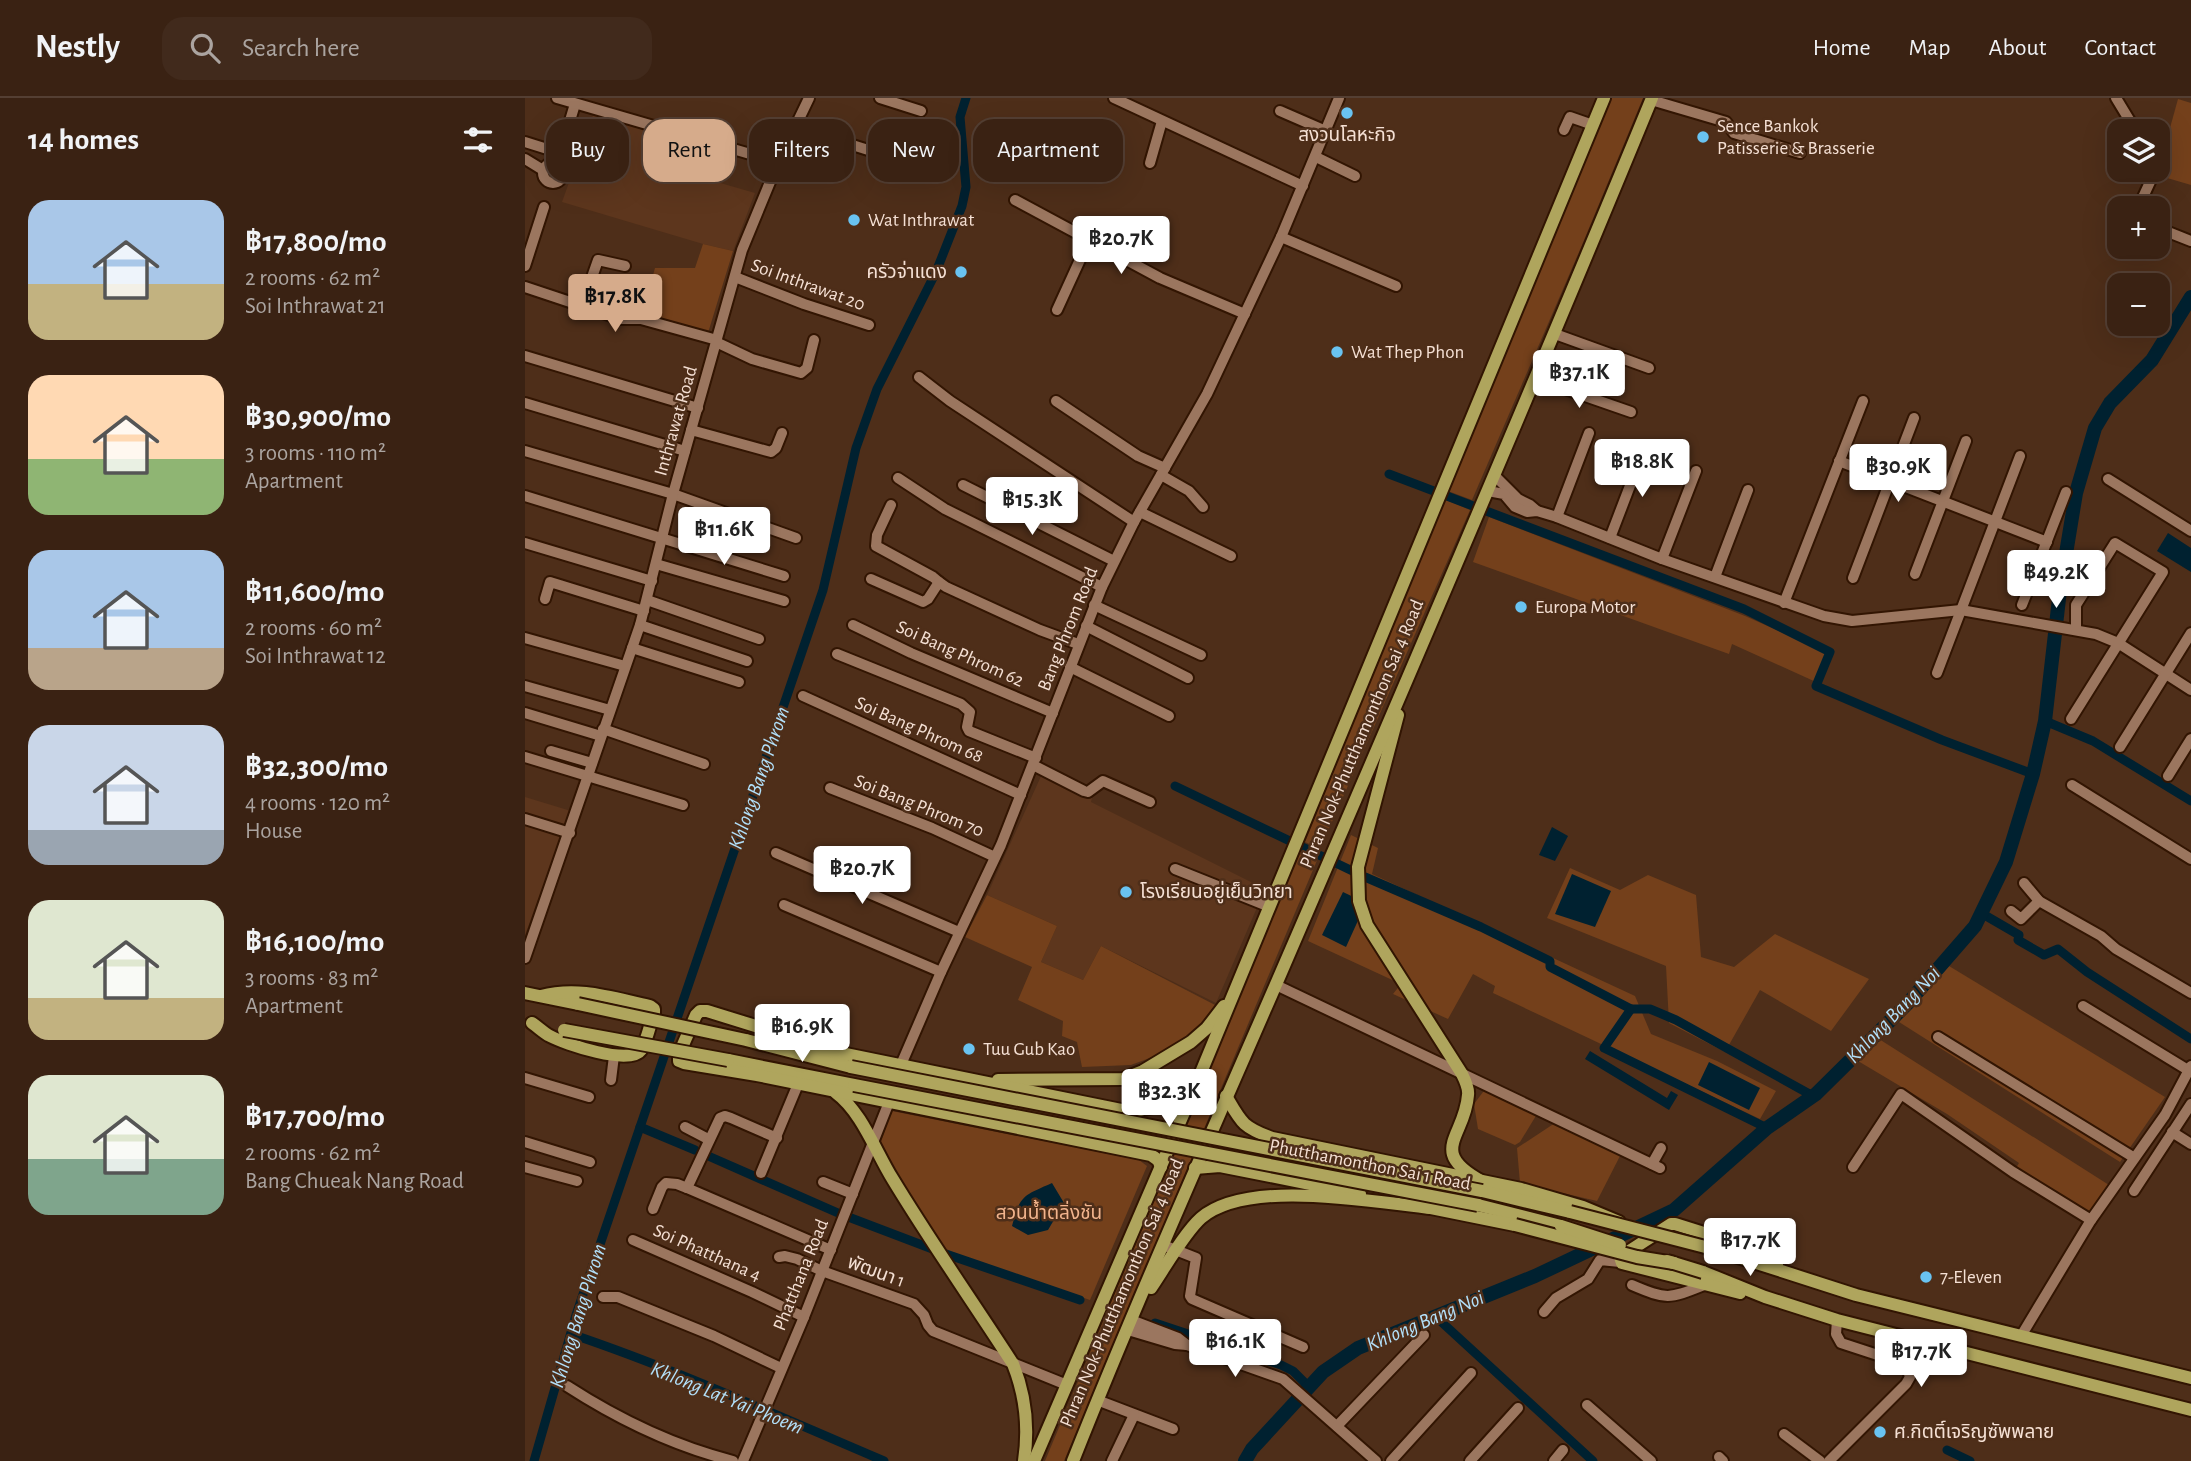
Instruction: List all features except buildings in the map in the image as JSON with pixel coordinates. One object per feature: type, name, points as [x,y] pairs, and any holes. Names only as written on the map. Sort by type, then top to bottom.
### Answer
[{"type":"main road","name":"Phran Nok-Phutthamonthon Sai 4 Road","points":[[1034,1461],[1195,1087],[1604,98]]},
{"type":"main road","name":"Phran Nok-Phutthamonthon Sai 4 Road","points":[[1073,1461],[1195,1168],[1536,379],[1652,99]]},
{"type":"main road","points":[[1408,676],[1358,873],[1359,901],[1367,925],[1462,1074],[1468,1094],[1453,1141],[1452,1156],[1461,1169],[1481,1186]]},
{"type":"main road","points":[[970,1080],[1123,1079],[1143,1071],[1191,1042],[1207,1028],[1235,990]]},
{"type":"main road","points":[[529,1022],[563,1041],[614,1056],[635,1054],[641,1050],[654,1009],[583,992],[560,991],[541,996]]},
{"type":"main road","name":"Phutthamonthon Sai 1 Road","points":[[525,993],[752,1041],[792,1054],[851,1067],[1481,1186],[1713,1249],[1856,1295],[2191,1378]]},
{"type":"main road","points":[[815,1048],[775,1032],[700,1011],[678,1054],[679,1061],[684,1063],[1066,1136],[1151,1155],[1158,1160],[1161,1167]]},
{"type":"main road","name":"Phutthamonthon Sai 1 Road","points":[[529,1022],[1478,1205],[1561,1226],[1674,1263],[1704,1279],[1837,1320],[2191,1410]]},
{"type":"main road","points":[[752,1041],[815,1048],[1131,1112],[1157,1106],[1195,1087]]},
{"type":"main road","points":[[778,1070],[812,1087]]},
{"type":"main road","points":[[833,1091],[846,1100],[1013,1364],[1020,1382],[1026,1413],[1024,1461]]},
{"type":"main road","points":[[1226,1096],[1240,1122],[1255,1132],[1481,1186],[1521,1189],[1583,1207],[1626,1226]]},
{"type":"main road","points":[[1066,1136],[1085,1129],[1089,1118],[1086,1106],[1079,1101]]},
{"type":"main road","points":[[1294,1180],[1288,1168],[1291,1155],[1297,1149],[1308,1145]]},
{"type":"main road","points":[[1195,1168],[1220,1166],[1294,1180],[1515,1225],[1637,1257],[1674,1263]]},
{"type":"main road","points":[[1137,1307],[1200,1219],[1216,1208],[1265,1195],[1349,1199],[1431,1208]]},
{"type":"main road","points":[[1704,1279],[1620,1262],[1621,1255],[1671,1224],[1678,1224],[1745,1247],[1797,1276]]},
{"type":"street","points":[[557,98],[749,154]]},
{"type":"street","points":[[880,98],[921,111]]},
{"type":"street","points":[[1114,98],[1129,101],[1162,121],[1303,187]]},
{"type":"street","name":"Bang Phrom Road","points":[[900,1067],[941,971],[995,857],[1102,587],[1137,517],[1207,394],[1282,237],[1339,98]]},
{"type":"street","points":[[2116,98],[2129,119]]},
{"type":"street","name":"Inthrawat Road","points":[[798,119],[804,99]]},
{"type":"street","points":[[1652,99],[1726,122],[1734,133],[1800,153]]},
{"type":"street","points":[[570,119],[575,104]]},
{"type":"street","points":[[1280,111],[1326,131]]},
{"type":"street","points":[[1565,130],[1570,117],[1593,125]]},
{"type":"street","points":[[1150,163],[1162,121]]},
{"type":"street","points":[[525,142],[546,153]]},
{"type":"street","points":[[1316,157],[1355,176]]},
{"type":"street","points":[[525,159],[543,170]]},
{"type":"street","points":[[546,167],[543,177],[546,181]]},
{"type":"street","name":"Inthrawat Road","points":[[525,958],[640,625],[673,494],[742,250],[770,182]]},
{"type":"street","points":[[1015,200],[1160,278],[1245,314]]},
{"type":"street","points":[[525,266],[544,207]]},
{"type":"street","points":[[2170,233],[2191,241]]},
{"type":"street","points":[[1282,237],[1396,286]]},
{"type":"street","points":[[1057,310],[1089,240]]},
{"type":"street","points":[[583,306],[598,260],[625,266]]},
{"type":"street","name":"Soi Inthrawat 20","points":[[735,277],[804,304],[869,325]]},
{"type":"street","points":[[525,288],[621,319],[641,319],[717,341],[752,359],[801,373],[807,368],[814,340]]},
{"type":"street","points":[[1555,334],[1649,368]]},
{"type":"street","points":[[525,356],[698,408]]},
{"type":"street","points":[[919,377],[950,401],[1137,517],[1231,556]]},
{"type":"street","points":[[1536,379],[1631,412]]},
{"type":"street","points":[[1056,401],[1163,472],[1189,491],[1203,507]]},
{"type":"street","points":[[1784,603],[1863,401]]},
{"type":"street","points":[[525,403],[685,451]]},
{"type":"street","points":[[1853,578],[1914,418]]},
{"type":"street","points":[[691,430],[771,452],[776,449],[782,433]]},
{"type":"street","points":[[1557,517],[1589,433]]},
{"type":"street","points":[[1915,574],[1966,440]]},
{"type":"street","points":[[1609,538],[1644,449]]},
{"type":"street","points":[[525,451],[673,494],[796,538]]},
{"type":"street","points":[[1937,673],[2020,456]]},
{"type":"street","points":[[1839,461],[2047,541]]},
{"type":"street","points":[[1662,559],[1696,471]]},
{"type":"street","points":[[1494,475],[1518,499],[1537,511]]},
{"type":"street","points":[[898,478],[945,509],[1102,587]]},
{"type":"street","points":[[2108,479],[2191,531]]},
{"type":"street","points":[[963,485],[1114,561]]},
{"type":"street","points":[[1715,577],[1748,490]]},
{"type":"street","points":[[1487,491],[1504,494],[1515,507],[1527,512],[1537,511],[1557,517],[1662,559],[1824,616],[1852,621],[1961,610],[2096,634],[2118,643],[2191,690]]},
{"type":"street","points":[[2022,605],[2066,492]]},
{"type":"street","points":[[525,496],[784,576]]},
{"type":"street","points":[[891,505],[877,535],[876,546],[946,587],[1016,620],[1078,644]]},
{"type":"street","points":[[525,543],[652,581]]},
{"type":"street","points":[[2071,719],[2163,572],[2115,543],[2075,605],[2076,630]]},
{"type":"street","points":[[656,564],[784,601]]},
{"type":"street","points":[[871,579],[923,602],[939,582]]},
{"type":"street","points":[[545,599],[550,582],[759,639]]},
{"type":"street","points":[[1094,605],[1201,655]]},
{"type":"street","points":[[640,625],[747,661]]},
{"type":"street","name":"Soi Bang Phrom 62","points":[[853,625],[911,653],[1053,713]]},
{"type":"street","points":[[1086,626],[1188,678]]},
{"type":"street","points":[[2120,747],[2191,633]]},
{"type":"street","points":[[525,638],[625,666]]},
{"type":"street","points":[[632,648],[739,682]]},
{"type":"street","points":[[837,654],[961,704],[970,712],[967,727],[969,731],[1036,759]]},
{"type":"street","points":[[1070,667],[1170,716]]},
{"type":"street","points":[[525,686],[610,710]]},
{"type":"street","name":"Soi Bang Phrom 68","points":[[803,696],[1021,795]]},
{"type":"street","points":[[525,713],[704,764]]},
{"type":"street","points":[[977,729],[1036,759],[1084,791],[1088,792],[1103,781],[1150,802]]},
{"type":"street","points":[[2168,776],[2191,739]]},
{"type":"street","points":[[551,751],[592,763]]},
{"type":"street","points":[[525,757],[683,805]]},
{"type":"street","points":[[2072,785],[2191,859]]},
{"type":"street","name":"Soi Bang Phrom 70","points":[[830,788],[932,828],[995,857]]},
{"type":"street","points":[[525,819],[570,833]]},
{"type":"street","points":[[776,853],[959,932]]},
{"type":"street","points":[[1175,869],[1270,907]]},
{"type":"street","points":[[2024,883],[2039,901],[2101,936],[2116,949],[2191,993]]},
{"type":"street","points":[[2011,911],[2021,919],[2039,901]]},
{"type":"street","points":[[784,905],[941,971]]},
{"type":"street","points":[[1276,985],[1656,1166],[1661,1149]]},
{"type":"street","points":[[2021,1336],[2091,1220],[2165,1115],[2190,1068],[2083,1006]]},
{"type":"street","points":[[1938,1037],[2133,1157]]},
{"type":"street","points":[[611,1080],[614,1056]]},
{"type":"street","points":[[525,1078],[589,1097]]},
{"type":"street","points":[[761,1173],[798,1084]]},
{"type":"street","points":[[1853,1167],[1901,1094],[2013,1172],[2091,1220]]},
{"type":"street","name":"Phatthana Road","points":[[743,1461],[804,1317],[889,1102]]},
{"type":"street","points":[[2134,1191],[2191,1104]]},
{"type":"street","points":[[687,1188],[720,1118],[725,1116],[776,1138]]},
{"type":"street","points":[[685,1127],[708,1139]]},
{"type":"street","points":[[2172,1132],[2191,1144]]},
{"type":"street","points":[[525,1142],[590,1162]]},
{"type":"street","points":[[525,1167],[576,1181]]},
{"type":"street","points":[[823,1182],[853,1195]]},
{"type":"street","points":[[653,1209],[662,1187],[666,1183],[677,1184],[831,1250]]},
{"type":"street","name":"Soi Phatthana 4","points":[[633,1240],[804,1317]]},
{"type":"street","points":[[1163,1245],[1196,1258],[1190,1298],[1303,1347]]},
{"type":"street","name":"พัฒนา 1","points":[[779,1257],[797,1259],[822,1271],[914,1304],[933,1331],[1067,1385]]},
{"type":"street","points":[[1544,1312],[1556,1298],[1588,1279],[1600,1260],[1620,1262]]},
{"type":"street","points":[[1632,1285],[1660,1297],[1676,1296],[1704,1279]]},
{"type":"street","points":[[603,1297],[618,1297],[714,1336],[781,1368]]},
{"type":"street","points":[[1829,1461],[1910,1377],[1907,1367],[1902,1363],[1841,1343],[1836,1334],[1837,1320]]},
{"type":"street","points":[[1129,1325],[1178,1338],[1187,1345],[1283,1379],[1376,1461]]},
{"type":"street","points":[[1337,1426],[1424,1335]]},
{"type":"street","points":[[1391,1461],[1471,1373]]},
{"type":"street","points":[[567,1386],[605,1411],[628,1422],[733,1461]]},
{"type":"street","points":[[1097,1401],[1173,1429]]},
{"type":"street","points":[[1587,1405],[1651,1461]]},
{"type":"street","points":[[1470,1461],[1518,1408]]},
{"type":"street","points":[[1112,1461],[1134,1415]]},
{"type":"street","points":[[1784,1434],[1820,1461]]},
{"type":"street","points":[[1554,1461],[1563,1450]]},
{"type":"shaded area","points":[[593,115],[608,119],[592,119]]},
{"type":"shaded area","points":[[629,125],[643,128],[643,182],[717,182],[755,193],[733,251],[562,202],[569,182],[629,182]]},
{"type":"shaded area","name":"โรงเรียนอยู่เย็นวิทยา","points":[[1042,774],[1092,798],[1091,802],[1265,889],[1216,1003],[1101,946],[1083,980],[1041,962],[1057,926],[987,895]]},
{"type":"shaded area","points":[[525,797],[571,811],[525,935]]},
{"type":"green space","points":[[1612,98],[1643,98],[1472,500],[1448,491]]},
{"type":"green space","points":[[2178,99],[2191,103],[2191,185],[2170,179],[2170,128]]},
{"type":"green space","points":[[703,244],[733,251],[708,333],[642,314],[655,268],[695,268]]},
{"type":"green space","points":[[1444,499],[1470,510],[1320,849],[1305,842]]},
{"type":"green space","points":[[1489,517],[1745,616],[1829,653],[1816,682],[1732,644],[1729,654],[1473,562]]},
{"type":"green space","points":[[1351,835],[1378,848],[1372,874],[1635,996],[1651,1034],[1717,1061],[1776,1091],[1760,1119],[1493,993],[1495,986],[1473,974],[1448,1019],[1393,994],[1401,984],[1308,941]]},
{"type":"green space","points":[[1300,850],[1318,858],[1064,1461],[1045,1461]]},
{"type":"green space","points":[[1570,868],[1620,890],[1648,875],[1696,895],[1701,957],[1734,967],[1775,934],[1869,979],[1831,1031],[1760,990],[1725,1052],[1669,1023],[1666,966],[1547,918]]},
{"type":"green space","points":[[987,895],[1057,926],[1041,962],[1083,980],[1101,946],[1217,1006],[1207,1028],[1163,1053],[1131,1065],[1082,1067],[1077,1042],[1062,1036],[1063,1021],[1018,1000],[1032,967],[965,937]]},
{"type":"green space","points":[[1949,966],[2165,1097],[2120,1162],[1899,1022]]},
{"type":"green space","points":[[1879,1039],[2109,1185],[2091,1214],[2016,1168],[2019,1163],[1947,1114],[1858,1061]]},
{"type":"green space","points":[[1486,1088],[1537,1114],[1520,1142],[1515,1145],[1478,1129],[1474,1104]]},
{"type":"green space","name":"สวนน้ำตลิ่งชัน","points":[[892,1111],[1139,1160],[1147,1166],[1090,1300],[936,1248],[878,1150]]},
{"type":"green space","points":[[1555,1123],[1620,1156],[1597,1201],[1520,1183],[1517,1148]]},
{"type":"water","points":[[2168,533],[2191,548],[2191,572],[2157,551]]},
{"type":"water","points":[[1552,827],[1568,836],[1555,861],[1539,855]]},
{"type":"water","points":[[1572,874],[1611,891],[1595,927],[1555,914]]},
{"type":"water","points":[[1343,892],[1366,903],[1346,947],[1322,935]]},
{"type":"water","points":[[1590,1051],[1667,1098],[1671,1091],[1678,1095],[1669,1110],[1585,1059]]},
{"type":"water","points":[[1709,1062],[1760,1088],[1749,1110],[1698,1085]]},
{"type":"water","points":[[1052,1183],[1064,1203],[1048,1230],[1028,1235],[1012,1226],[1024,1198]]},
{"type":"waterway","name":"Khlong Bang Phrom","points":[[534,1461],[576,1315],[823,590],[856,448],[877,389],[936,272],[962,206],[966,187],[960,117],[966,98]]},
{"type":"waterway","name":"Khlong Bang Noi","points":[[1245,1461],[1252,1449],[1323,1372],[1358,1348],[1535,1276],[1674,1210],[1767,1128],[1816,1094],[1908,1003],[1975,926],[2006,862],[2033,774],[2045,721],[2060,590],[2076,493],[2095,428],[2110,403],[2152,360],[2191,297]]},
{"type":"waterway","points":[[1389,474],[1744,609],[1830,652],[1816,686],[1942,740],[2033,774]]},
{"type":"waterway","points":[[2045,721],[2093,741],[2191,801]]},
{"type":"waterway","points":[[1175,786],[1365,877],[1481,927],[1550,961],[1550,967],[1631,1009],[1604,1048],[1767,1128]]},
{"type":"waterway","points":[[1981,913],[2019,935],[2018,940],[2044,955],[2058,949],[2087,972],[2191,1039]]},
{"type":"waterway","points":[[1631,1009],[1650,1009],[1676,1020],[1813,1096]]},
{"type":"waterway","points":[[640,1127],[695,1150]]},
{"type":"waterway","points":[[706,1155],[838,1213]]},
{"type":"waterway","points":[[851,1218],[1080,1300]]},
{"type":"waterway","points":[[1436,1317],[1593,1461]]},
{"type":"waterway","points":[[1155,1323],[1281,1365],[1293,1371],[1309,1387]]},
{"type":"waterway","name":"Khlong Lat Yai Phoem","points":[[571,1334],[690,1378],[884,1461]]},
{"type":"waterway","points":[[1947,1450],[1970,1461]]},
{"type":"place","name":"สงวนโลหะกิจ","points":[[1347,113]]},
{"type":"place","name":"Sence Bankok Patisserie & Brasserie","points":[[1703,137]]},
{"type":"place","name":"Wat Inthrawat","points":[[854,220]]},
{"type":"place","name":"ครัวจ่าแดง","points":[[961,272]]},
{"type":"place","name":"Wat Thep Phon","points":[[1337,352]]},
{"type":"place","name":"Europa Motor","points":[[1521,607]]},
{"type":"place","name":"โรงเรียนอยู่เย็นวิทยา","points":[[1126,892]]},
{"type":"place","name":"Tuu Gub Kao","points":[[969,1049]]},
{"type":"place","name":"7-Eleven","points":[[1926,1277]]},
{"type":"place","name":"ศ.กิตติ์เจริญซัพพลาย","points":[[1880,1432]]}]
